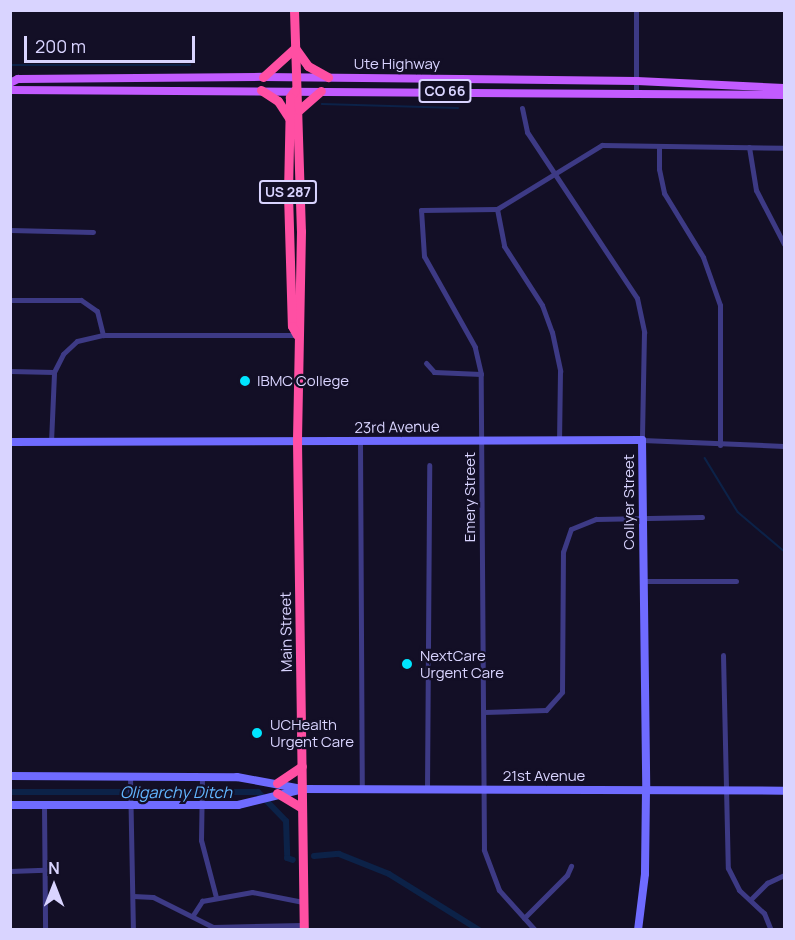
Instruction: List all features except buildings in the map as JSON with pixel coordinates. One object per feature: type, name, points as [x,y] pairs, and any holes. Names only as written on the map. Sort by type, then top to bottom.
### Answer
[{"type":"highway","name":"Main Street","points":[[294,10],[295,90],[299,110],[302,326],[297,334]]},
{"type":"highway","points":[[263,76],[295,48],[308,66],[328,78]]},
{"type":"highway","points":[[261,90],[278,101],[289,118]]},
{"type":"highway","name":"Main Street","points":[[295,90],[290,97],[289,118],[292,326],[297,334],[303,927]]},
{"type":"highway","points":[[299,110],[321,91]]},
{"type":"highway","points":[[302,766],[274,790],[302,808]]},
{"type":"main road","name":"Ute Highway","points":[[10,83],[18,79],[263,76],[637,81],[784,88]]},
{"type":"main road","name":"Ute Highway","points":[[10,90],[636,92],[784,95]]},
{"type":"street","points":[[636,10],[636,92]]},
{"type":"street","name":"Collyer Street","points":[[522,108],[527,132],[637,298],[644,332],[642,517],[646,790],[645,874],[638,930]]},
{"type":"street","points":[[559,439],[560,371],[552,332],[542,305],[504,246],[497,209],[554,172],[602,145],[784,148]]},
{"type":"street","points":[[659,146],[659,169],[664,193],[703,257],[720,305],[720,445]]},
{"type":"street","points":[[749,147],[756,190],[784,244]]},
{"type":"street","name":"Emery Street","points":[[497,209],[428,207],[421,210],[421,243],[430,272],[475,347],[481,374],[486,864],[499,890],[535,930]]},
{"type":"street","points":[[10,231],[93,232]]},
{"type":"street","points":[[10,300],[81,300],[97,310],[103,335]]},
{"type":"street","points":[[51,442],[54,372],[72,345],[103,335],[297,334]]},
{"type":"street","points":[[426,363],[435,372],[481,374]]},
{"type":"street","points":[[10,371],[54,372]]},
{"type":"street","name":"23rd Avenue","points":[[10,442],[360,442],[559,439],[784,446]]},
{"type":"street","points":[[360,442],[362,789]]},
{"type":"street","points":[[750,445],[750,453]]},
{"type":"street","points":[[427,789],[429,465]]},
{"type":"street","points":[[484,712],[546,710],[557,702],[563,687],[565,541],[571,529],[590,520],[702,517]]},
{"type":"street","points":[[643,581],[736,581]]},
{"type":"street","points":[[723,656],[724,790],[728,868],[739,890],[764,913],[771,930]]},
{"type":"street","name":"21st Avenue","points":[[10,776],[202,777],[274,790],[784,790]]},
{"type":"street","points":[[130,777],[133,930]]},
{"type":"street","points":[[202,777],[201,840],[216,897]]},
{"type":"street","points":[[10,805],[130,801],[238,805],[259,799],[274,790]]},
{"type":"street","points":[[44,805],[45,930]]},
{"type":"street","points":[[524,918],[567,875],[571,866]]},
{"type":"street","points":[[10,870],[45,870]]},
{"type":"street","points":[[751,899],[767,883],[784,875]]},
{"type":"street","points":[[193,915],[202,901],[252,892],[303,902]]},
{"type":"street","points":[[133,896],[153,897],[193,915],[199,923],[213,928],[303,927]]},
{"type":"waterway","points":[[12,65],[190,65]]},
{"type":"waterway","points":[[322,104],[458,108]]},
{"type":"waterway","points":[[705,458],[738,512],[784,551]]},
{"type":"waterway","name":"Oligarchy Ditch","points":[[10,792],[258,792],[286,821],[287,858],[293,860]]},
{"type":"waterway","name":"Oligarchy Ditch","points":[[314,856],[339,854],[389,874],[479,930]]},
{"type":"place","name":"IBMC College","points":[[245,381]]},
{"type":"place","name":"NextCare Urgent Care","points":[[407,664]]},
{"type":"place","name":"UCHealth Urgent Care","points":[[257,733]]}]
